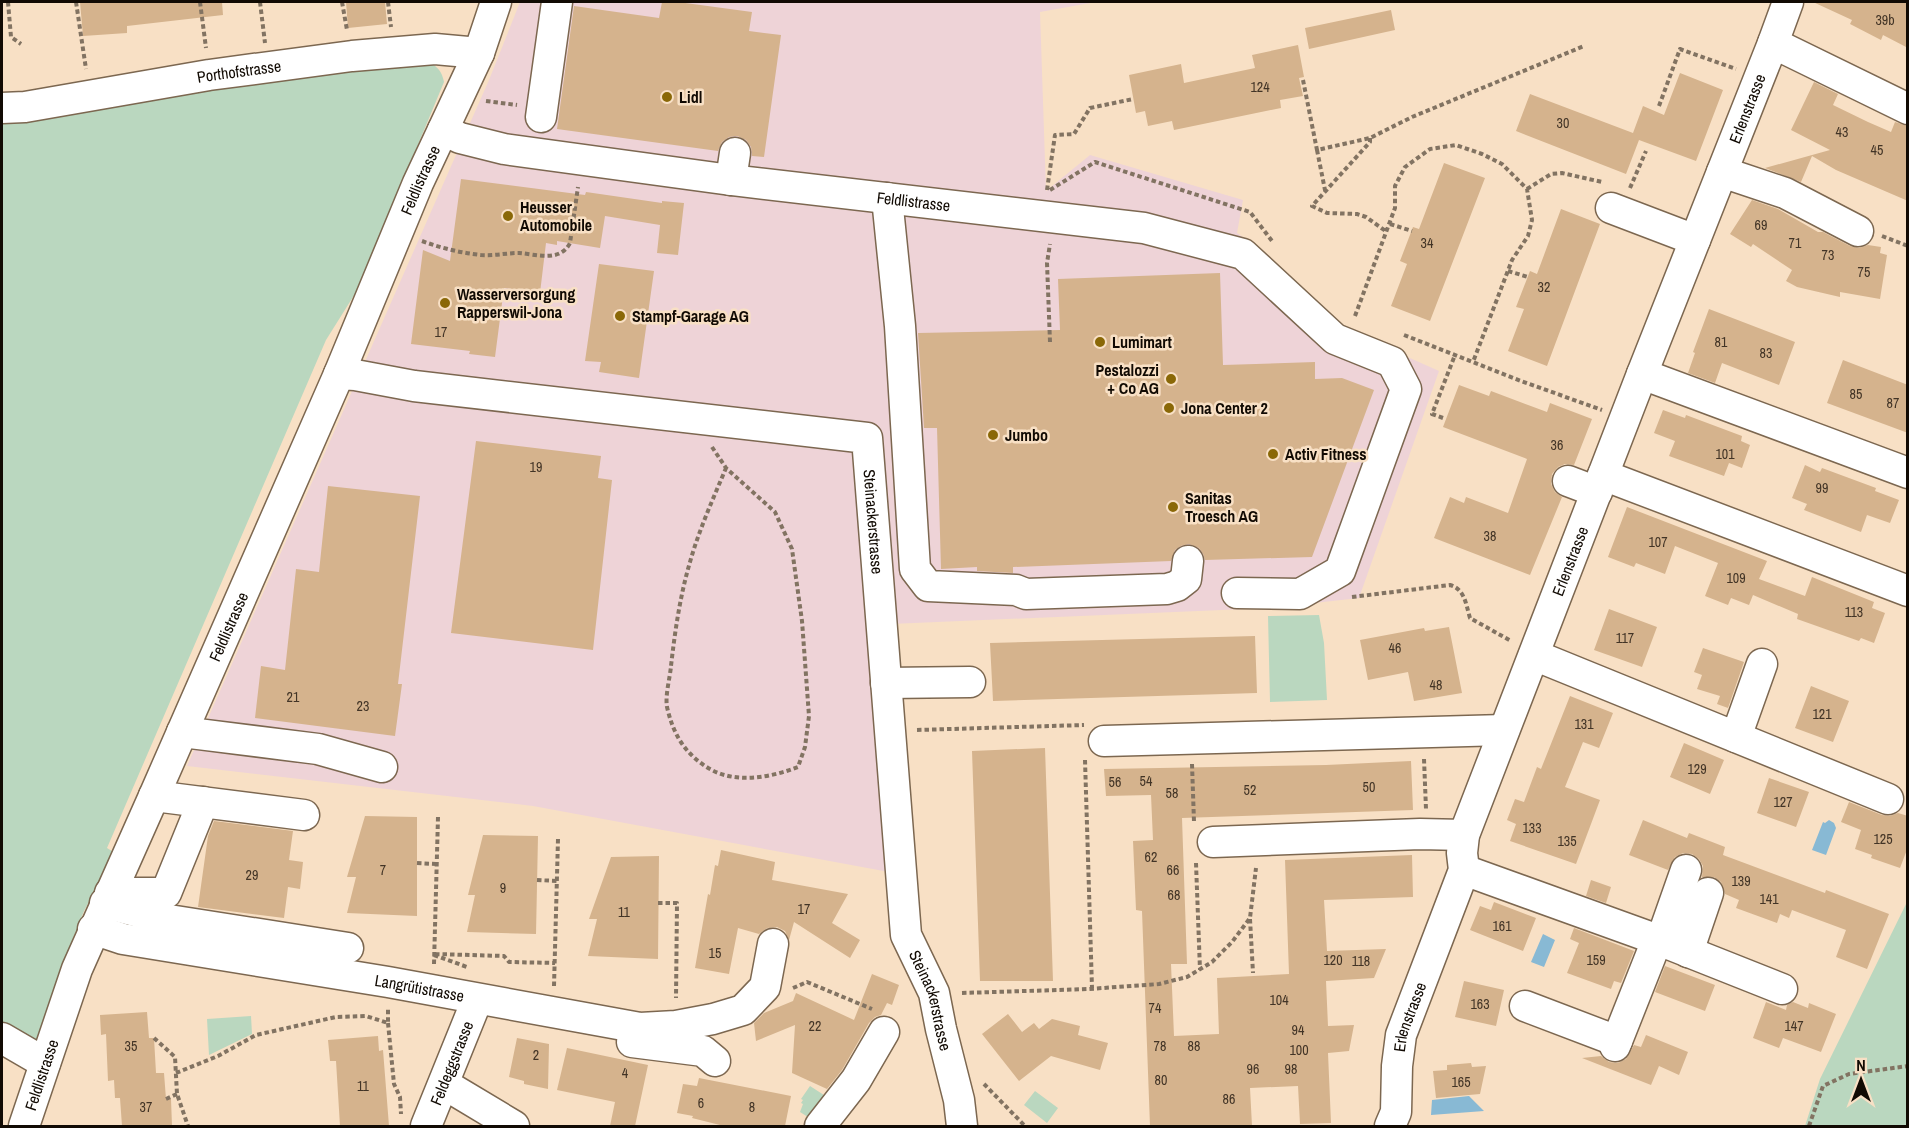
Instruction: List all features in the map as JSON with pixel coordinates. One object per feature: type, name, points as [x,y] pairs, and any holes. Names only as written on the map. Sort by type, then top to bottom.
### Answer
[{"type":"street","name":"Feldlistrasse","points":[[24,1126],[77,969],[339,374],[398,232],[479,53],[496,2]]},
{"type":"street","points":[[542,113],[557,2]]},
{"type":"street","name":"Erlenstrasse","points":[[1390,1126],[1396,1112],[1397,1066],[1401,1035],[1464,870],[1462,853],[1464,835],[1788,2]]},
{"type":"street","points":[[1773,43],[1908,109]]},
{"type":"street","name":"Porthofstrasse","points":[[2,108],[25,107],[209,75],[394,51],[435,49],[479,53]]},
{"type":"street","name":"Feldlistrasse","points":[[443,130],[460,138],[504,149],[733,167],[887,198],[1051,204],[1243,254],[1335,339],[1392,362],[1406,389],[1340,572],[1300,594],[1238,593]]},
{"type":"street","points":[[1722,172],[1785,193],[1858,231]]},
{"type":"street","points":[[1614,194],[1695,240]]},
{"type":"street","points":[[887,198],[901,349],[915,568],[928,585],[1016,591],[1026,594],[1167,589],[1177,586],[1186,579],[1183,561]]},
{"type":"street","name":"Steinackerstrasse","points":[[339,374],[414,386],[867,438],[906,935],[934,993],[959,1100],[962,1126]]},
{"type":"street","points":[[1642,374],[1908,473]]},
{"type":"street","points":[[1568,481],[1600,484],[1908,591]]},
{"type":"street","points":[[1534,655],[1888,799]]},
{"type":"street","points":[[1605,658],[1610,668],[1639,680],[1633,695]]},
{"type":"street","points":[[1736,737],[1762,664]]},
{"type":"street","points":[[886,683],[970,682]]},
{"type":"street","points":[[1091,738],[1504,730]]},
{"type":"street","points":[[182,732],[318,749],[382,767]]},
{"type":"street","points":[[154,796],[304,815]]},
{"type":"street","points":[[103,908],[166,893],[203,802]]},
{"type":"street","points":[[1213,842],[1258,841],[1314,826],[1464,835]]},
{"type":"street","points":[[1464,870],[1659,941],[1782,989]]},
{"type":"street","points":[[1525,1006],[1616,1043],[1686,870]]},
{"type":"street","points":[[1688,952],[1708,893]]},
{"type":"street","points":[[103,908],[169,921],[348,948]]},
{"type":"street","name":"Langrütistrasse","points":[[103,908],[123,939],[388,982],[640,1028],[676,1026],[743,1010],[765,987],[773,945]]},
{"type":"street","name":"Feldeggstrasse","points":[[413,1122],[444,1084],[477,1000]]},
{"type":"street","points":[[579,1017],[602,1038],[703,1051],[716,1061]]},
{"type":"street","points":[[820,1126],[856,1080],[884,1032]]},
{"type":"street","points":[[2,1038],[45,1062]]},
{"type":"street","points":[[444,1084],[513,1126]]},
{"type":"path","points":[[8,2],[11,36],[21,44]]},
{"type":"path","points":[[76,2],[90,96]]},
{"type":"path","points":[[200,2],[209,75]]},
{"type":"path","points":[[260,2],[268,67]]},
{"type":"path","points":[[1317,150],[1370,138],[1412,117],[1584,46]]},
{"type":"path","points":[[1659,106],[1680,48],[1760,77]]},
{"type":"path","points":[[1303,80],[1325,190]]},
{"type":"path","points":[[1050,342],[1047,262],[1055,135],[1074,134],[1090,108],[1133,99]]},
{"type":"path","points":[[482,101],[542,113]]},
{"type":"path","points":[[1370,138],[1370,142],[1312,206],[1327,213],[1357,214],[1366,217],[1387,232]]},
{"type":"path","points":[[1355,316],[1390,224],[1395,208],[1395,186],[1405,167],[1430,149],[1456,145],[1482,154],[1502,164],[1527,189],[1532,220],[1528,237],[1508,271],[1473,362]]},
{"type":"path","points":[[1527,189],[1551,174],[1562,173],[1614,194],[1630,189],[1646,151]]},
{"type":"path","points":[[398,232],[442,248],[482,255],[517,253],[553,256],[567,249],[570,243],[578,186]]},
{"type":"path","points":[[1390,224],[1412,231]]},
{"type":"path","points":[[1508,271],[1528,277]]},
{"type":"path","points":[[1345,313],[1366,321]]},
{"type":"path","points":[[1399,333],[1625,418]]},
{"type":"path","points":[[1443,418],[1432,414],[1455,355]]},
{"type":"path","points":[[705,418],[707,440],[726,468],[775,512],[792,549],[802,621],[808,716],[805,747],[798,767],[774,776],[748,778],[716,773],[696,760],[678,740],[667,704],[675,635],[690,563],[726,468]]},
{"type":"path","points":[[1347,597],[1359,598],[1450,585],[1458,587],[1470,618],[1534,655]]},
{"type":"path","points":[[890,731],[1091,738],[1092,988]]},
{"type":"path","points":[[1422,732],[1427,834]]},
{"type":"path","points":[[438,817],[434,954],[504,956],[509,962],[555,963]]},
{"type":"path","points":[[554,976],[558,839]]},
{"type":"path","points":[[1253,973],[1250,918],[1258,841]]},
{"type":"path","points":[[417,863],[436,864]]},
{"type":"path","points":[[537,880],[557,881]]},
{"type":"path","points":[[658,903],[677,903],[676,1026]]},
{"type":"path","points":[[934,993],[1159,984],[1187,977],[1212,962],[1232,942],[1250,918]]},
{"type":"path","points":[[388,982],[388,1023],[394,1084],[413,1122]]},
{"type":"path","points":[[786,991],[807,982],[832,991],[876,1011],[884,1032]]},
{"type":"path","points":[[176,1073],[218,1056],[256,1035],[336,1017],[366,1016],[388,1023]]},
{"type":"path","points":[[154,1038],[175,1057],[177,1094],[188,1126]]},
{"type":"path","points":[[1809,1126],[1823,1086],[1849,1074],[1908,1066]]},
{"type":"path","points":[[951,1070],[974,1071],[988,1090],[1026,1126]]},
{"type":"path","points":[[166,1099],[177,1094]]},
{"type":"shaded area","points":[[520,2],[1096,2],[1040,12],[1046,191],[1090,155],[1243,200],[1237,233],[1267,254],[1320,318],[1439,371],[1359,598],[1269,608],[891,624],[889,872],[533,806],[187,766],[489,80]]},
{"type":"green space","points":[[427,61],[439,69],[444,82],[358,289],[326,340],[107,848],[115,853],[84,911],[59,973],[38,1046],[2,1023],[2,119],[50,119],[310,70]]},
{"type":"green space","points":[[1319,615],[1324,643],[1327,700],[1270,702],[1268,616]]},
{"type":"green space","points":[[1907,902],[1907,1126],[1805,1126],[1820,1079]]},
{"type":"green space","points":[[251,1016],[252,1034],[209,1055],[207,1019]]},
{"type":"green space","points":[[810,1086],[827,1097],[811,1119],[800,1112],[803,1104],[801,1099]]},
{"type":"green space","points":[[1035,1091],[1058,1108],[1047,1123],[1024,1105]]},
{"type":"water","points":[[1829,820],[1836,828],[1826,855],[1812,850],[1823,822]]},
{"type":"water","points":[[1543,934],[1555,940],[1544,967],[1531,962]]},
{"type":"water","points":[[1469,1096],[1484,1111],[1431,1115],[1432,1100]]},
{"type":"building","points":[[80,2],[222,2],[223,15],[127,26],[127,33],[83,36]]},
{"type":"building","points":[[346,2],[385,2],[387,24],[348,28]]},
{"type":"building","name":"Lidl","points":[[662,2],[752,12],[749,31],[781,35],[764,157],[752,156],[751,147],[746,140],[737,136],[729,137],[722,142],[718,151],[557,129],[574,6],[659,18]]},
{"type":"building","points":[[1813,2],[1908,2],[1908,48],[1883,35],[1881,40],[1850,24],[1852,20]]},
{"type":"building","points":[[1391,10],[1395,30],[1309,49],[1305,28]]},
{"type":"building","points":[[1298,45],[1304,77],[1299,78],[1303,96],[1280,100],[1281,108],[1174,130],[1172,121],[1148,126],[1145,111],[1136,113],[1129,75],[1181,64],[1184,83],[1255,68],[1252,55]]},
{"type":"building","points":[[1680,73],[1723,90],[1696,161],[1639,140],[1626,174],[1516,131],[1530,94],[1633,133],[1643,106],[1664,115]]},
{"type":"building","points":[[1814,82],[1838,94],[1833,105],[1868,122],[1891,132],[1895,122],[1908,126],[1908,201],[1836,170],[1812,156],[1801,182],[1765,168],[1830,150],[1791,130]]},
{"type":"building","points":[[1444,163],[1485,178],[1430,321],[1391,306],[1407,264],[1400,261],[1413,227],[1419,229]]},
{"type":"building","points":[[461,179],[585,195],[586,192],[662,203],[662,201],[684,203],[678,255],[657,253],[660,225],[605,216],[600,248],[557,241],[557,245],[546,243],[540,293],[504,288],[495,357],[469,354],[470,351],[411,344],[423,250],[450,261]]},
{"type":"building","points":[[1752,200],[1778,209],[1818,232],[1823,232],[1850,246],[1881,247],[1880,253],[1887,255],[1880,299],[1840,292],[1840,297],[1797,287],[1786,281],[1792,270],[1753,244],[1751,247],[1730,234]]},
{"type":"building","points":[[1561,209],[1600,224],[1547,366],[1508,351],[1524,309],[1516,307],[1530,271],[1537,274]]},
{"type":"building","name":"Stampf-Garage AG","points":[[599,264],[654,271],[639,378],[599,372],[601,362],[585,361]]},
{"type":"building","name":"Jona Center 2","points":[[1220,273],[1223,365],[1315,362],[1315,379],[1342,378],[1374,390],[1312,557],[1205,560],[1199,548],[1189,544],[1175,550],[1171,561],[1013,567],[1013,573],[977,571],[977,567],[941,569],[937,428],[924,428],[918,333],[1060,330],[1058,279]]},
{"type":"building","points":[[1709,309],[1795,342],[1779,385],[1722,363],[1715,383],[1688,373]]},
{"type":"building","points":[[1843,360],[1908,385],[1908,433],[1827,403]]},
{"type":"building","points":[[1459,385],[1489,396],[1491,391],[1547,412],[1550,403],[1592,419],[1574,465],[1565,464],[1558,467],[1552,474],[1551,484],[1555,492],[1562,497],[1530,575],[1434,538],[1450,497],[1464,503],[1466,497],[1508,513],[1527,459],[1443,427]]},
{"type":"building","points":[[1663,410],[1685,418],[1686,415],[1742,436],[1741,441],[1750,445],[1742,468],[1729,463],[1724,476],[1669,456],[1675,441],[1654,433]]},
{"type":"building","points":[[476,441],[601,456],[598,478],[612,480],[593,650],[451,633]]},
{"type":"building","points":[[1805,465],[1820,472],[1822,468],[1876,488],[1875,491],[1899,500],[1890,523],[1867,515],[1861,532],[1804,510],[1807,504],[1792,498]]},
{"type":"building","points":[[328,486],[420,496],[398,684],[402,684],[395,736],[255,718],[261,666],[285,670],[296,569],[319,572]]},
{"type":"building","points":[[1627,507],[1767,561],[1759,579],[1805,596],[1812,577],[1874,602],[1872,608],[1885,613],[1874,643],[1861,638],[1859,641],[1797,619],[1798,614],[1753,595],[1749,605],[1731,598],[1728,605],[1705,596],[1718,563],[1675,546],[1665,574],[1636,563],[1634,567],[1608,557]]},
{"type":"building","points":[[1609,609],[1657,627],[1642,667],[1594,650]]},
{"type":"building","points":[[1449,627],[1462,693],[1414,701],[1408,672],[1368,680],[1360,640],[1424,628],[1425,631]]},
{"type":"building","points":[[1255,636],[1257,693],[993,701],[990,643]]},
{"type":"building","points":[[1703,648],[1744,662],[1728,708],[1717,704],[1720,696],[1697,689],[1702,675],[1694,672]]},
{"type":"building","points":[[1811,686],[1849,701],[1833,742],[1795,728]]},
{"type":"building","points":[[1570,696],[1613,713],[1599,748],[1583,742],[1565,787],[1600,800],[1576,864],[1510,841],[1516,824],[1507,820],[1515,799],[1524,802],[1537,767],[1541,769]]},
{"type":"building","points":[[1684,743],[1724,760],[1710,794],[1670,777]]},
{"type":"building","points":[[1045,748],[1053,981],[980,981],[972,751]]},
{"type":"building","points":[[1411,761],[1413,810],[1182,818],[1187,964],[1171,964],[1174,1036],[1219,1034],[1217,978],[1289,974],[1285,860],[1412,855],[1413,897],[1324,900],[1327,951],[1386,949],[1374,978],[1326,981],[1328,1026],[1354,1025],[1349,1051],[1328,1053],[1331,1123],[1300,1124],[1298,1086],[1250,1088],[1252,1126],[1150,1126],[1142,911],[1136,910],[1133,841],[1153,840],[1151,795],[1106,796],[1104,769]]},
{"type":"building","points":[[1769,778],[1809,792],[1796,827],[1757,813]]},
{"type":"building","points":[[1849,802],[1882,815],[1890,816],[1898,813],[1908,816],[1908,847],[1900,868],[1871,858],[1872,855],[1855,849],[1861,830],[1841,822]]},
{"type":"building","points":[[365,816],[417,817],[417,916],[347,913],[356,877],[347,877]]},
{"type":"building","points":[[1643,820],[1687,838],[1689,833],[1725,847],[1723,855],[1889,914],[1867,969],[1836,957],[1846,930],[1792,910],[1789,918],[1780,914],[1777,923],[1736,908],[1739,900],[1725,894],[1721,882],[1714,877],[1702,877],[1703,866],[1692,854],[1683,853],[1675,857],[1668,870],[1629,855]]},
{"type":"building","points":[[214,821],[293,831],[289,860],[303,862],[300,889],[288,887],[284,918],[198,907],[208,836]]},
{"type":"building","points":[[483,835],[538,836],[536,934],[467,932],[475,895],[468,895]]},
{"type":"building","points":[[721,850],[775,862],[772,880],[848,894],[832,923],[860,940],[850,958],[794,922],[789,940],[785,931],[777,927],[767,928],[759,934],[738,928],[729,974],[695,968],[708,894],[710,895],[715,865],[718,866]]},
{"type":"building","points":[[659,856],[658,959],[588,956],[597,919],[589,919],[611,857]]},
{"type":"building","points":[[1591,880],[1611,887],[1606,903],[1586,896]]},
{"type":"building","points":[[1494,902],[1536,918],[1523,951],[1470,930],[1480,906],[1491,910]]},
{"type":"building","points":[[1574,928],[1634,951],[1621,983],[1614,981],[1611,989],[1567,973],[1579,943],[1570,939]]},
{"type":"building","points":[[1665,966],[1715,985],[1705,1011],[1655,992]]},
{"type":"building","points":[[872,974],[899,985],[892,1005],[887,1003],[881,1015],[869,1023],[842,1070],[827,1089],[792,1073],[795,1025],[756,1041],[754,1023],[764,1013],[793,1001],[796,993],[854,1020]]},
{"type":"building","points":[[1464,981],[1504,990],[1496,1026],[1455,1017]]},
{"type":"building","points":[[1766,1002],[1786,1010],[1787,1005],[1793,1002],[1808,1008],[1809,1003],[1836,1014],[1821,1052],[1783,1038],[1779,1048],[1753,1038]]},
{"type":"building","points":[[147,1012],[149,1038],[154,1038],[156,1073],[164,1073],[166,1099],[171,1099],[172,1126],[122,1126],[120,1098],[115,1098],[114,1080],[108,1081],[106,1034],[101,1035],[100,1015]]},
{"type":"building","points":[[1008,1014],[1022,1032],[1034,1023],[1039,1029],[1052,1019],[1080,1026],[1078,1035],[1108,1043],[1100,1070],[1051,1056],[1019,1081],[982,1034]]},
{"type":"building","points":[[1646,1035],[1688,1052],[1679,1075],[1659,1066],[1651,1085],[1582,1058],[1601,1056],[1609,1062],[1618,1063],[1626,1059],[1634,1045],[1641,1047]]},
{"type":"building","points":[[378,1036],[379,1051],[383,1050],[389,1126],[340,1126],[336,1061],[330,1061],[328,1040]]},
{"type":"building","points":[[517,1038],[549,1044],[548,1089],[524,1084],[524,1081],[509,1077]]},
{"type":"building","points":[[567,1048],[648,1065],[635,1126],[610,1126],[615,1102],[557,1090]]},
{"type":"building","points":[[1471,1063],[1472,1067],[1486,1066],[1480,1094],[1436,1098],[1433,1071],[1447,1070],[1447,1065]]},
{"type":"building","points":[[699,1078],[791,1096],[785,1126],[724,1126],[677,1113],[683,1084],[697,1086]]},
{"type":"place","name":"Lidl","points":[[667,97]]},
{"type":"place","name":"Heusser Automobile","points":[[508,216]]},
{"type":"place","name":"Wasserversorgung Rapperswil-Jona","points":[[445,303]]},
{"type":"place","name":"Stampf-Garage AG","points":[[620,316]]},
{"type":"place","name":"Lumimart","points":[[1100,342]]},
{"type":"place","name":"Pestalozzi + Co AG","points":[[1171,379]]},
{"type":"place","name":"Jona Center 2","points":[[1169,408]]},
{"type":"place","name":"Jumbo","points":[[993,435]]},
{"type":"place","name":"Activ Fitness","points":[[1273,454]]},
{"type":"place","name":"Sanitas Troesch AG","points":[[1173,507]]}]
